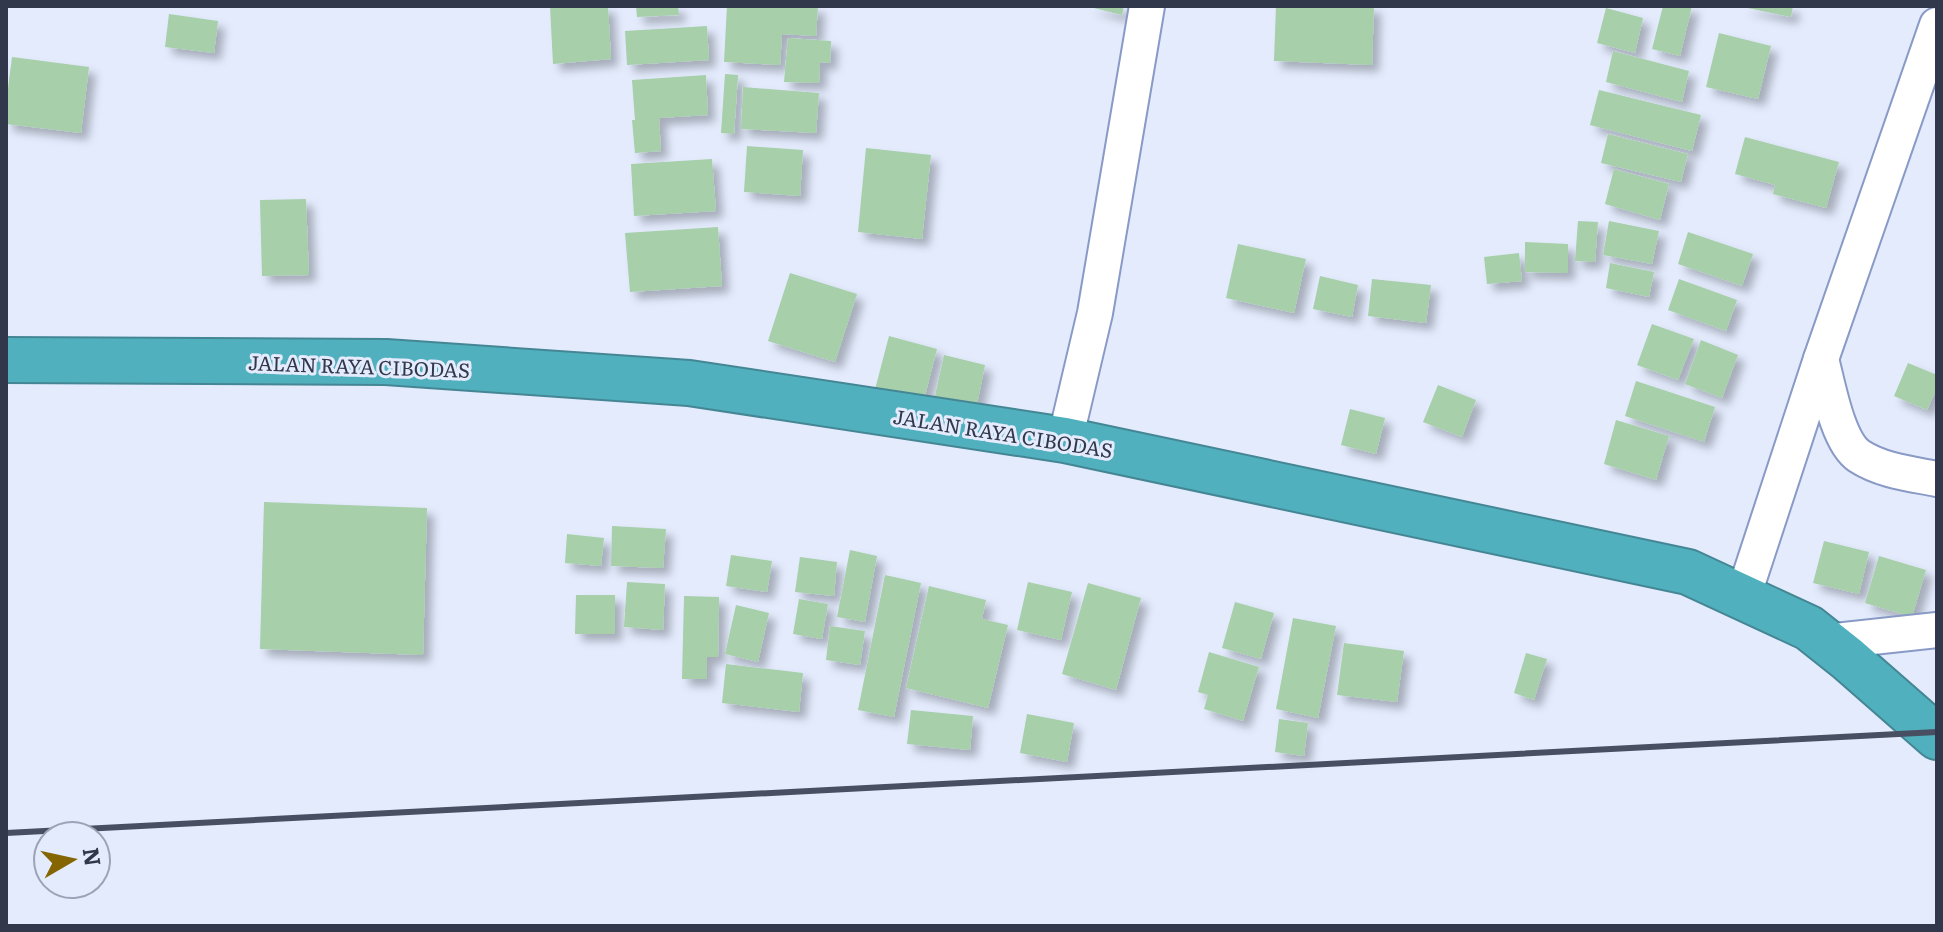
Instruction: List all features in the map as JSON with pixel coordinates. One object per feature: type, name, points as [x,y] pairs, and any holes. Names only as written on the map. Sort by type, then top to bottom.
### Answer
[{"type":"highway","name":"JALAN RAYA CIBODAS","points":[[6,360],[386,362],[689,383],[1065,440],[1688,572],[1809,628],[1937,737]]},
{"type":"street","points":[[1065,440],[1095,313],[1147,6]]},
{"type":"street","points":[[1743,597],[1821,359],[1937,25]]},
{"type":"street","points":[[1821,359],[1842,435],[1858,455],[1886,468],[1937,479]]},
{"type":"street","points":[[1826,642],[1937,630]]},
{"type":"building","points":[[550,6],[608,6],[611,59],[553,64]]},
{"type":"building","points":[[636,6],[678,6],[679,15],[637,17]]},
{"type":"building","points":[[727,6],[818,6],[816,36],[782,34],[780,65],[724,62]]},
{"type":"building","points":[[1086,6],[1124,6],[1122,15]]},
{"type":"building","points":[[1276,6],[1374,6],[1372,65],[1274,61]]},
{"type":"building","points":[[1663,6],[1692,6],[1680,56],[1652,49]]},
{"type":"building","points":[[1743,6],[1793,6],[1791,17]]},
{"type":"building","points":[[1606,8],[1643,18],[1635,53],[1597,43]]},
{"type":"building","points":[[169,14],[218,21],[214,53],[165,47]]},
{"type":"building","points":[[707,26],[709,60],[627,65],[625,31]]},
{"type":"building","points":[[1719,33],[1771,46],[1758,99],[1706,87]]},
{"type":"building","points":[[788,38],[831,41],[830,63],[820,62],[819,83],[784,82]]},
{"type":"building","points":[[1613,51],[1689,71],[1682,102],[1606,82]]},
{"type":"building","points":[[12,57],[89,67],[81,133],[6,124]]},
{"type":"building","points":[[725,74],[738,75],[734,134],[721,133]]},
{"type":"building","points":[[706,75],[708,115],[659,118],[661,151],[635,153],[632,80]]},
{"type":"building","points":[[743,87],[819,93],[816,133],[741,129]]},
{"type":"building","points":[[1599,90],[1701,115],[1692,151],[1590,125]]},
{"type":"building","points":[[1608,134],[1688,154],[1681,182],[1601,163]]},
{"type":"building","points":[[1745,137],[1839,162],[1826,208],[1773,194],[1775,185],[1735,174]]},
{"type":"building","points":[[747,146],[803,150],[800,196],[744,192]]},
{"type":"building","points":[[866,148],[931,155],[922,239],[858,232]]},
{"type":"building","points":[[712,159],[716,211],[634,216],[631,164]]},
{"type":"building","points":[[1614,169],[1669,184],[1660,220],[1605,204]]},
{"type":"building","points":[[306,199],[309,275],[262,276],[260,200]]},
{"type":"building","points":[[1578,221],[1598,222],[1595,262],[1575,261]]},
{"type":"building","points":[[1609,221],[1659,231],[1652,264],[1603,255]]},
{"type":"building","points":[[718,227],[722,286],[630,292],[625,233]]},
{"type":"building","points":[[1688,232],[1753,254],[1742,286],[1678,264]]},
{"type":"building","points":[[1525,242],[1568,244],[1568,273],[1525,272]]},
{"type":"building","points":[[1238,244],[1306,259],[1294,313],[1226,298]]},
{"type":"building","points":[[1519,253],[1522,281],[1487,284],[1484,257]]},
{"type":"building","points":[[1610,263],[1654,272],[1649,297],[1606,288]]},
{"type":"building","points":[[790,273],[857,294],[835,362],[768,341]]},
{"type":"building","points":[[1320,276],[1358,285],[1352,317],[1313,309]]},
{"type":"building","points":[[1372,279],[1431,285],[1426,323],[1368,316]]},
{"type":"building","points":[[1679,279],[1737,300],[1726,331],[1668,310]]},
{"type":"building","points":[[1652,324],[1694,339],[1678,380],[1637,365]]},
{"type":"building","points":[[889,336],[937,349],[921,411],[873,397]]},
{"type":"building","points":[[1701,340],[1738,355],[1722,398],[1685,384]]},
{"type":"building","points":[[944,355],[985,365],[975,414],[933,405]]},
{"type":"building","points":[[1908,363],[1937,375],[1937,388],[1927,410],[1894,396]]},
{"type":"building","points":[[1636,381],[1715,407],[1704,442],[1625,416]]},
{"type":"building","points":[[1438,385],[1476,400],[1462,437],[1423,422]]},
{"type":"building","points":[[1350,409],[1385,418],[1376,454],[1341,445]]},
{"type":"building","points":[[1616,420],[1669,436],[1656,480],[1604,464]]},
{"type":"building","points":[[264,502],[427,508],[423,655],[260,649]]},
{"type":"building","points":[[612,526],[666,529],[663,568],[611,566]]},
{"type":"building","points":[[567,534],[604,538],[601,566],[565,563]]},
{"type":"building","points":[[1824,541],[1869,552],[1859,594],[1813,583]]},
{"type":"building","points":[[850,550],[877,556],[865,622],[837,617]]},
{"type":"building","points":[[731,555],[772,561],[767,592],[726,586]]},
{"type":"building","points":[[1879,556],[1926,570],[1912,617],[1865,603]]},
{"type":"building","points":[[800,557],[837,562],[834,596],[795,592]]},
{"type":"building","points":[[885,575],[921,583],[894,717],[858,710]]},
{"type":"building","points":[[627,582],[665,584],[663,630],[624,627]]},
{"type":"building","points":[[1028,582],[1072,592],[1061,640],[1017,630]]},
{"type":"building","points":[[1088,583],[1141,598],[1116,690],[1062,674]]},
{"type":"building","points":[[929,586],[986,600],[982,619],[1008,625],[988,708],[906,688]]},
{"type":"building","points":[[576,595],[615,595],[615,634],[575,634]]},
{"type":"building","points":[[684,596],[719,597],[718,657],[707,657],[707,679],[682,679]]},
{"type":"building","points":[[799,599],[828,604],[822,639],[793,634]]},
{"type":"building","points":[[1235,602],[1274,613],[1261,659],[1222,648]]},
{"type":"building","points":[[736,605],[769,613],[758,662],[725,654]]},
{"type":"building","points":[[1293,618],[1336,626],[1318,718],[1276,709]]},
{"type":"building","points":[[830,626],[865,631],[860,665],[826,660]]},
{"type":"building","points":[[1344,643],[1404,651],[1397,702],[1337,695]]},
{"type":"building","points":[[1209,652],[1259,667],[1243,721],[1204,709],[1208,695],[1198,692]]},
{"type":"building","points":[[1526,653],[1547,659],[1534,700],[1514,693]]},
{"type":"building","points":[[726,664],[803,673],[799,712],[722,703]]},
{"type":"building","points":[[911,710],[973,716],[970,750],[907,744]]},
{"type":"building","points":[[1027,714],[1074,723],[1067,762],[1020,753]]},
{"type":"building","points":[[1279,719],[1308,723],[1304,756],[1275,752]]},
{"type":"railway","points":[[6,833],[1937,732]]}]
